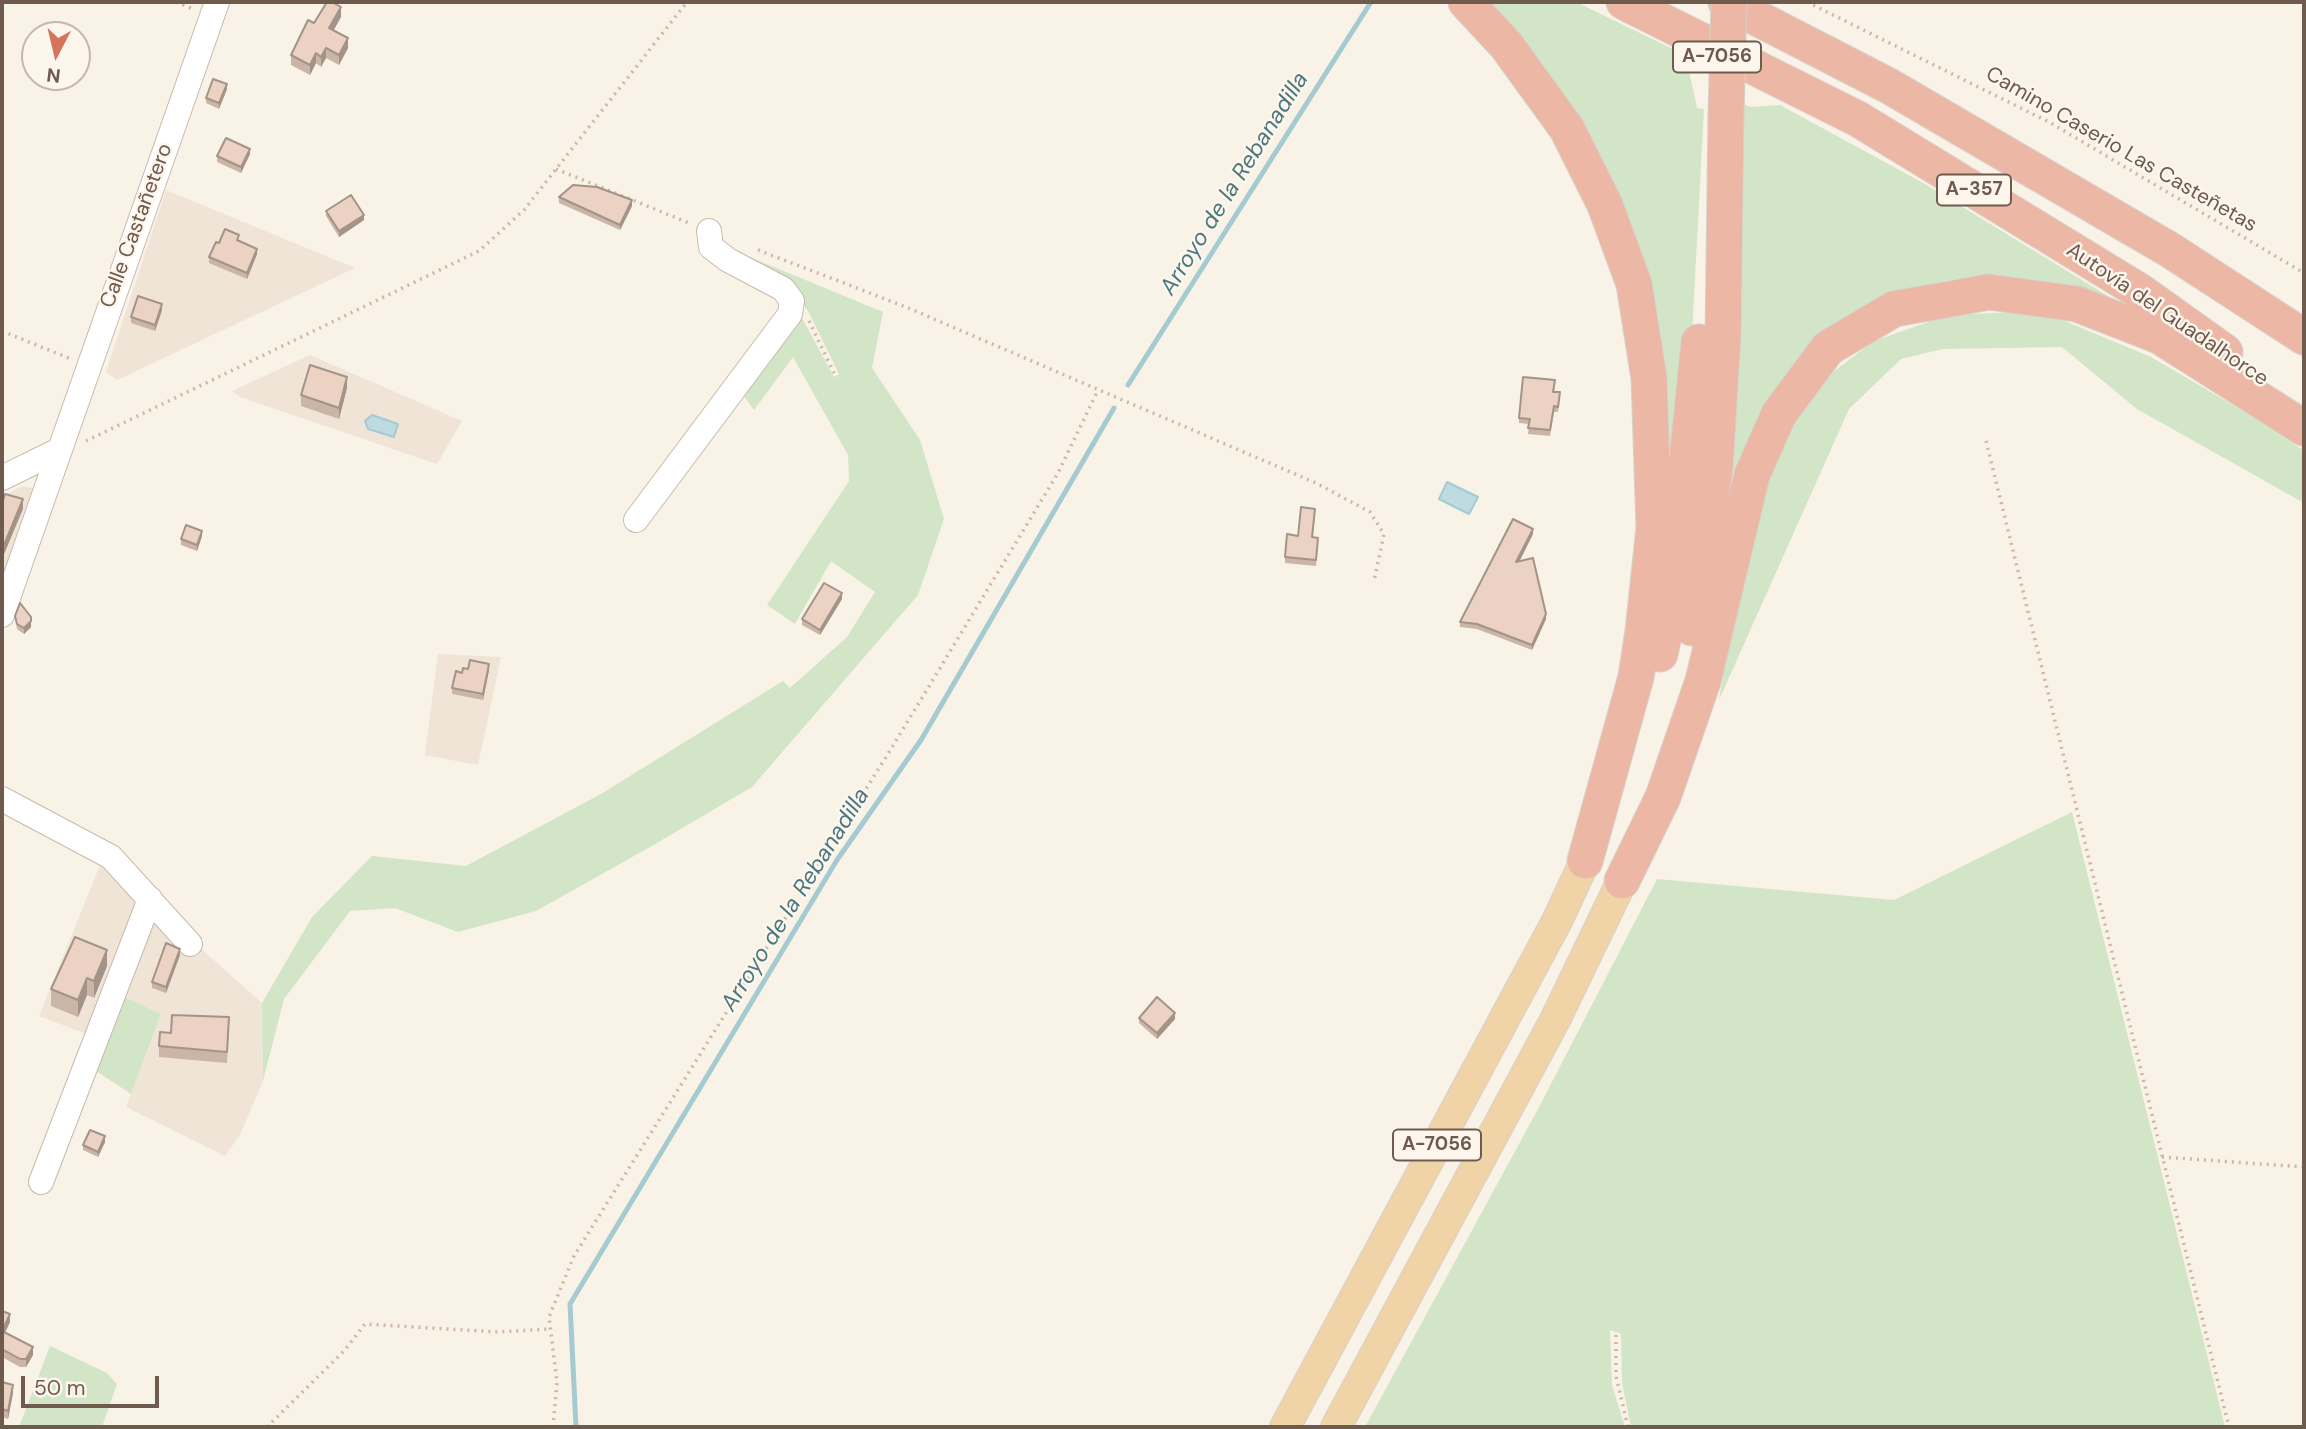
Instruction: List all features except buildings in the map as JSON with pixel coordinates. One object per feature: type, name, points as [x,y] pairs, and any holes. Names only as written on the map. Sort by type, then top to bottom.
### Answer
[{"type":"highway","points":[[1466,2],[1506,45],[1567,129],[1605,205],[1634,284],[1649,378],[1654,528],[1643,631],[1636,677],[1585,861]]},
{"type":"highway","name":"Autovía del Guadalhorce","points":[[1624,2],[1858,119],[2141,292],[2304,409]]},
{"type":"highway","name":"A-7056","points":[[1718,2],[1721,114]]},
{"type":"highway","points":[[1585,861],[1623,780],[1655,675],[1675,588],[1721,114],[1727,2]]},
{"type":"highway","name":"A-357","points":[[1727,2],[1889,86],[2170,250],[2304,337]]},
{"type":"highway","points":[[1622,881],[1682,677],[1699,589],[1715,468],[1723,336],[1721,114]]},
{"type":"highway","points":[[1622,881],[1663,797],[1703,681],[1752,475],[1779,414],[1828,348],[1894,309],[1989,292],[2077,304],[2159,336],[2304,428]]},
{"type":"main road","name":"A-7056","points":[[1285,1427],[1557,921],[1585,861]]},
{"type":"main road","name":"A-7056","points":[[1336,1427],[1555,1020],[1622,881]]},
{"type":"street","name":"Calle Castañetero","points":[[2,615],[57,451],[217,2]]},
{"type":"street","points":[[636,520],[790,314],[792,301],[783,289],[738,266],[712,247],[709,231]]},
{"type":"street","points":[[2,478],[57,451]]},
{"type":"street","points":[[2,799],[111,857],[190,944]]},
{"type":"street","points":[[41,1182],[150,899]]},
{"type":"path","points":[[57,451],[87,441],[479,251],[524,210],[687,2]]},
{"type":"path","name":"Camino Caserio Las Casteñetas","points":[[1807,2],[2049,122],[2304,273]]},
{"type":"path","points":[[556,169],[617,191],[709,231]]},
{"type":"path","points":[[746,245],[906,307],[1316,483],[1370,512],[1384,534],[1374,581]]},
{"type":"path","points":[[792,301],[806,315],[834,373]]},
{"type":"path","points":[[2,331],[67,357]]},
{"type":"path","points":[[553,1427],[557,1415],[550,1317],[558,1290],[586,1236],[595,1226],[926,692],[1058,473],[1098,390]]},
{"type":"path","points":[[1986,441],[2229,1427]]},
{"type":"path","points":[[2162,1157],[2304,1167]]},
{"type":"path","points":[[267,1427],[344,1351],[365,1324],[498,1332],[550,1329]]},
{"type":"path","points":[[1616,1335],[1616,1376],[1628,1427]]},
{"type":"shaded area","points":[[166,190],[355,268],[117,380],[106,372]]},
{"type":"shaded area","points":[[310,355],[462,421],[437,464],[240,397],[232,391]]},
{"type":"shaded area","points":[[23,486],[39,489],[2,588],[2,496]]},
{"type":"shaded area","points":[[438,654],[501,657],[478,765],[425,755]]},
{"type":"shaded area","points":[[101,863],[141,904],[92,1036],[39,1016]]},
{"type":"shaded area","points":[[159,920],[199,947],[262,1003],[263,1081],[240,1135],[225,1156],[126,1107],[161,1014],[119,994],[148,923]]},
{"type":"green space","points":[[1482,2],[1576,2],[1673,49],[1688,66],[1697,108],[1704,109],[1687,429],[1667,572],[1641,279]]},
{"type":"green space","points":[[1737,102],[1751,107],[1780,105],[1925,184],[2113,299],[1985,276],[1948,280],[1903,294],[1857,314],[1723,531]]},
{"type":"green space","points":[[723,246],[883,312],[872,368],[920,440],[944,519],[918,595],[752,787],[536,911],[458,932],[395,908],[350,911],[284,999],[263,1081],[262,1003],[312,917],[372,856],[466,866],[601,794],[783,681],[790,688],[847,637],[875,592],[831,561],[795,624],[767,605],[849,481],[848,455],[793,357],[754,410],[743,395],[802,318],[834,377],[839,374],[808,311],[791,289]]},
{"type":"green space","points":[[2017,312],[2060,319],[2151,357],[2274,429],[2304,451],[2304,503],[2137,409],[2062,347],[1943,349],[1901,359],[1849,409],[1719,700],[1728,642],[1769,466],[1796,416],[1833,372],[1874,341],[1948,315]]},
{"type":"green space","points":[[2072,812],[2225,1427],[1631,1427],[1622,1383],[1621,1334],[1610,1330],[1612,1385],[1625,1427],[1365,1427],[1538,1109],[1657,879],[1894,900]]},
{"type":"green space","points":[[119,994],[161,1014],[131,1094],[90,1067]]},
{"type":"green space","points":[[50,1346],[107,1373],[117,1384],[102,1427],[19,1427]]},
{"type":"water","points":[[372,415],[398,424],[394,437],[368,429],[365,421]]},
{"type":"water","points":[[1447,482],[1478,497],[1469,514],[1439,499]]},
{"type":"waterway","name":"Arroyo de la Rebanadilla","points":[[1128,385],[1371,2]]},
{"type":"waterway","name":"Arroyo de la Rebanadilla","points":[[576,1427],[570,1304],[837,860],[921,740],[1114,408]]}]
